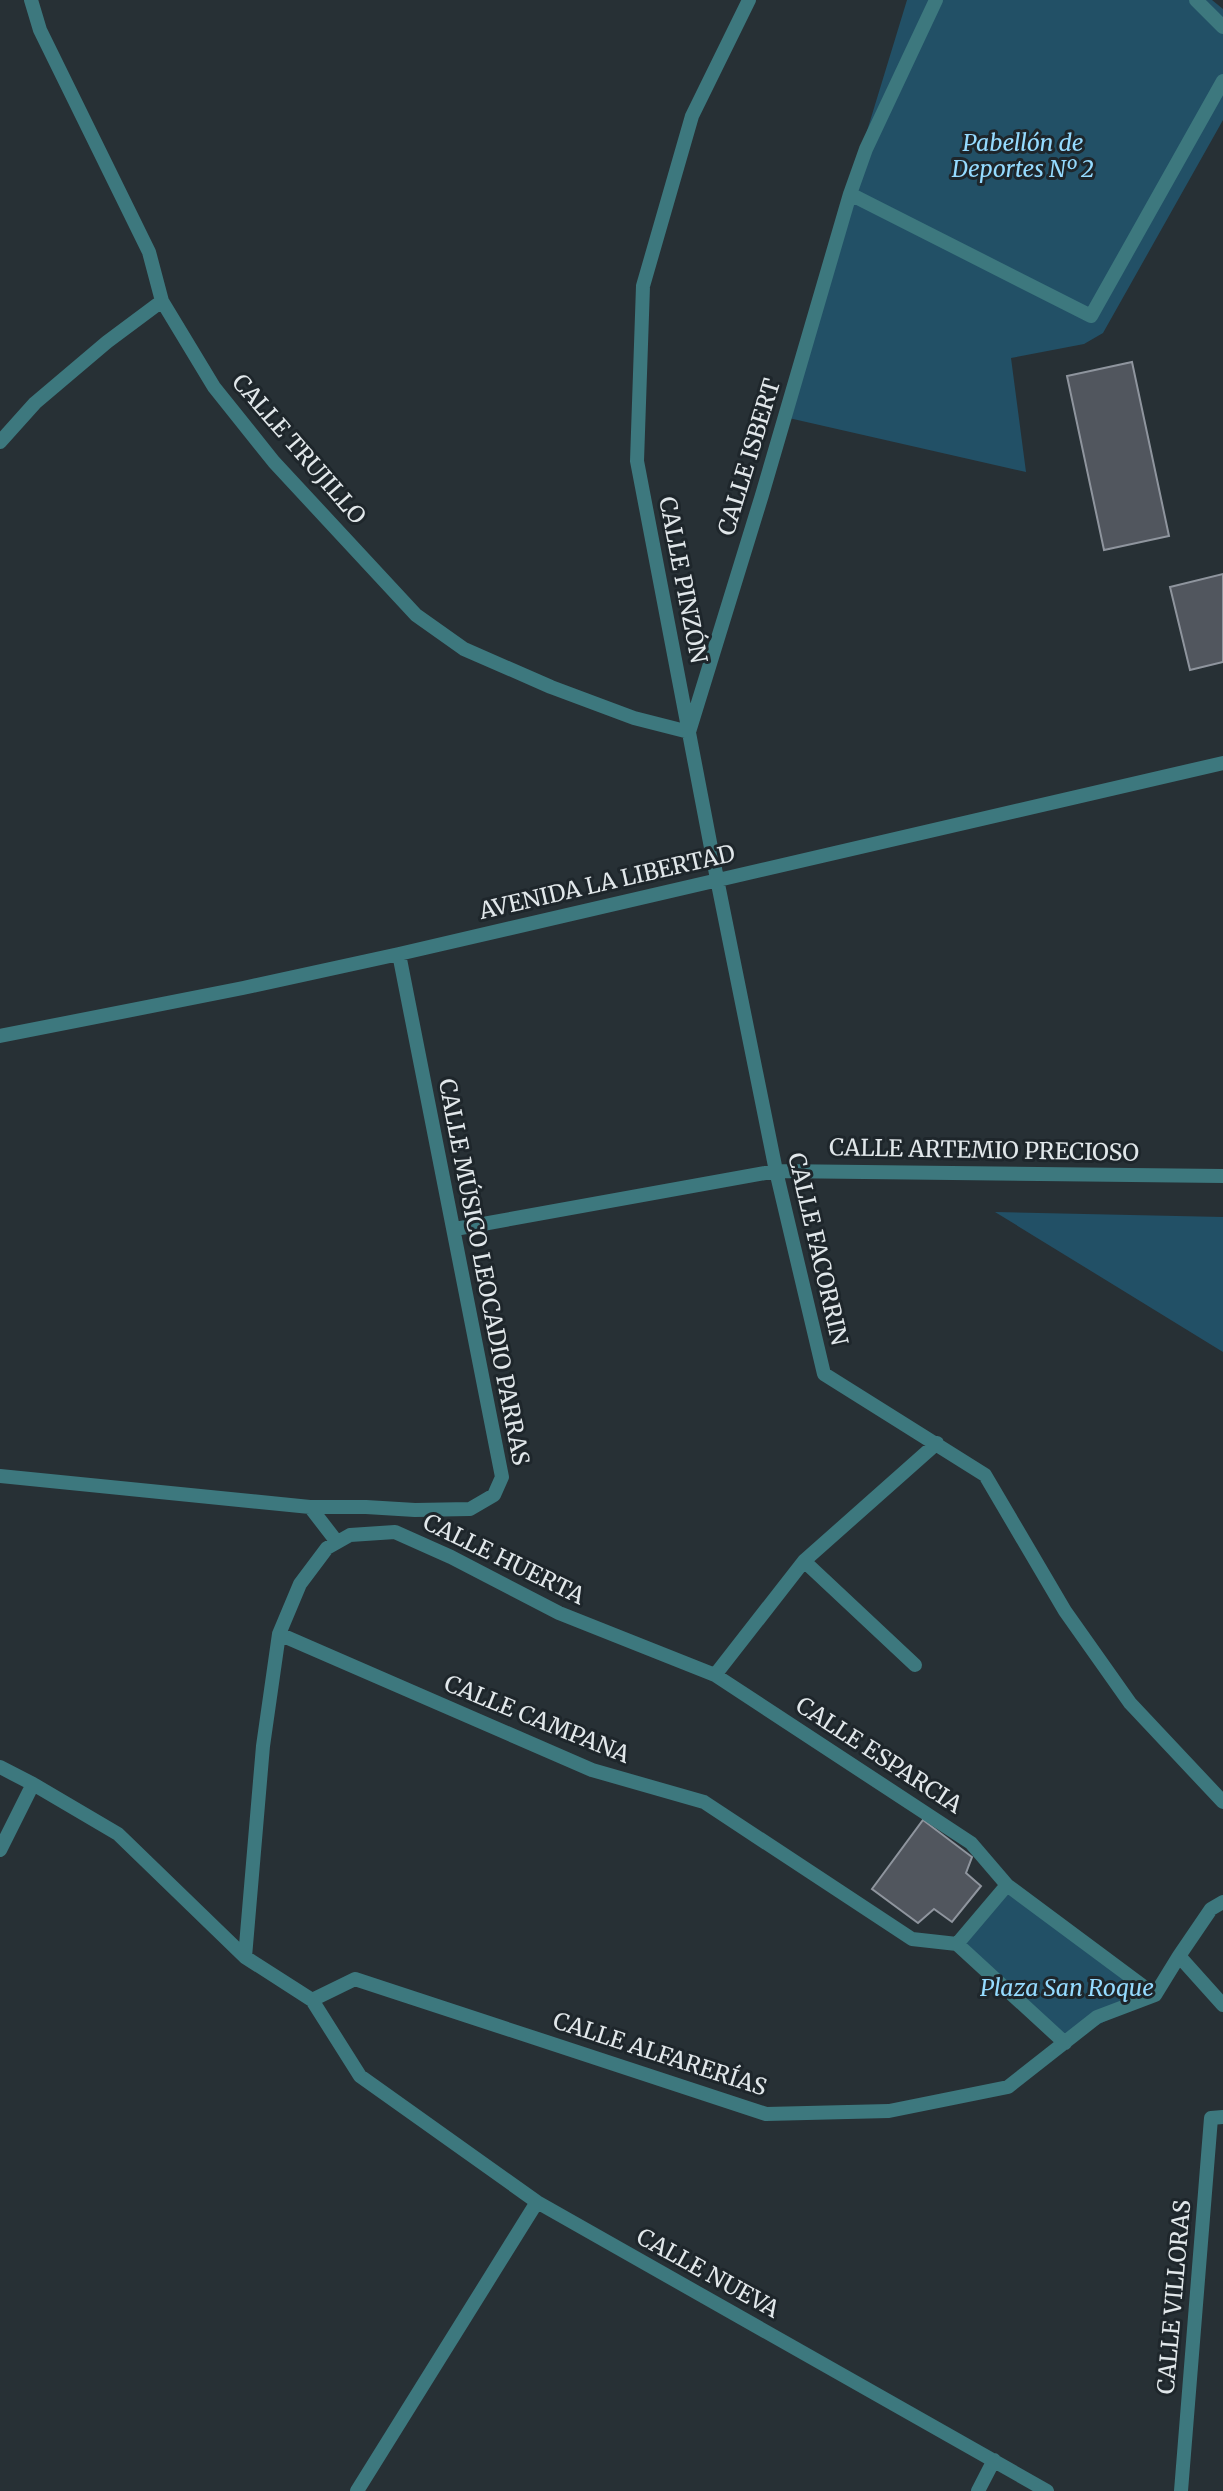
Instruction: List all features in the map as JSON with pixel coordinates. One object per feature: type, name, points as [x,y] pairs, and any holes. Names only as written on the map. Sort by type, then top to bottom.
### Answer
[{"type":"street","name":"CALLE TRUJILLO","points":[[31,0],[40,30],[149,252],[162,301],[214,387],[274,463],[416,615],[464,649],[551,687],[634,718],[689,732]]},
{"type":"street","name":"CALLE PINZÓN","points":[[717,879],[637,461],[638,369],[643,285],[692,116],[749,0]]},
{"type":"street","name":"CALLE ISBERT","points":[[689,732],[850,194],[866,149],[936,0]]},
{"type":"street","points":[[1196,0],[1223,27]]},
{"type":"street","points":[[850,194],[1091,316],[1223,81]]},
{"type":"street","points":[[0,442],[35,403],[107,342],[162,301]]},
{"type":"street","name":"AVENIDA LA LIBERTAD","points":[[0,1036],[398,954],[1223,763]]},
{"type":"street","name":"CALLE FACORRIN","points":[[717,879],[776,1171],[824,1374],[985,1475],[1065,1611],[1130,1703],[1223,1802]]},
{"type":"street","name":"CALLE MÚSICO LEOCADIO PARRAS","points":[[0,1476],[310,1507],[470,1509],[494,1495],[502,1478],[455,1229],[398,954]]},
{"type":"street","name":"CALLE ARTEMIO PRECIOSO","points":[[455,1229],[776,1171],[1223,1176]]},
{"type":"street","points":[[715,1675],[804,1561],[937,1443]]},
{"type":"street","points":[[245,1957],[262,1746],[279,1634],[300,1584],[327,1548],[337,1542],[310,1507]]},
{"type":"street","name":"CALLE HUERTA","points":[[337,1542],[350,1535],[395,1532],[451,1557],[559,1613],[715,1675]]},
{"type":"street","points":[[804,1561],[915,1665]]},
{"type":"street","name":"CALLE CAMPANA","points":[[279,1634],[592,1770],[704,1802],[912,1939],[957,1944]]},
{"type":"street","name":"CALLE ESPARCIA","points":[[715,1675],[971,1843],[1007,1885],[1156,1995]]},
{"type":"street","points":[[0,1767],[118,1834],[245,1957],[312,2000]]},
{"type":"street","points":[[0,1850],[33,1784]]},
{"type":"street","points":[[1007,1885],[957,1944],[1065,2043]]},
{"type":"street","points":[[1156,1995],[1211,1909],[1223,1902]]},
{"type":"street","points":[[1179,1956],[1223,2005]]},
{"type":"street","name":"CALLE ALFARERÍAS","points":[[312,2000],[355,1979],[766,2114],[889,2111],[1008,2087],[1097,2017],[1156,1995]]},
{"type":"street","name":"CALLE NUEVA","points":[[312,2000],[359,2076],[537,2203],[1046,2491]]},
{"type":"street","name":"CALLE VILLORAS","points":[[1181,2491],[1211,2118],[1223,2117]]},
{"type":"street","points":[[356,2491],[537,2203]]},
{"type":"street","points":[[978,2491],[994,2460]]},
{"type":"green space","name":"Pabellón de Deportes Nº 2","points":[[907,0],[1212,0],[1223,9],[1223,120],[1103,333],[1084,344],[1011,358],[1026,472],[780,416]]},
{"type":"green space","points":[[995,1212],[1223,1217],[1223,1352]]},
{"type":"green space","name":"Plaza San Roque","points":[[1003,1889],[1149,1997],[1065,2043],[960,1940]]},
{"type":"building","points":[[1132,362],[1169,536],[1104,550],[1067,376]]},
{"type":"building","points":[[1223,574],[1223,662],[1190,670],[1170,587]]},
{"type":"building","points":[[923,1820],[972,1857],[966,1873],[981,1886],[952,1922],[934,1909],[918,1923],[872,1889]]}]
